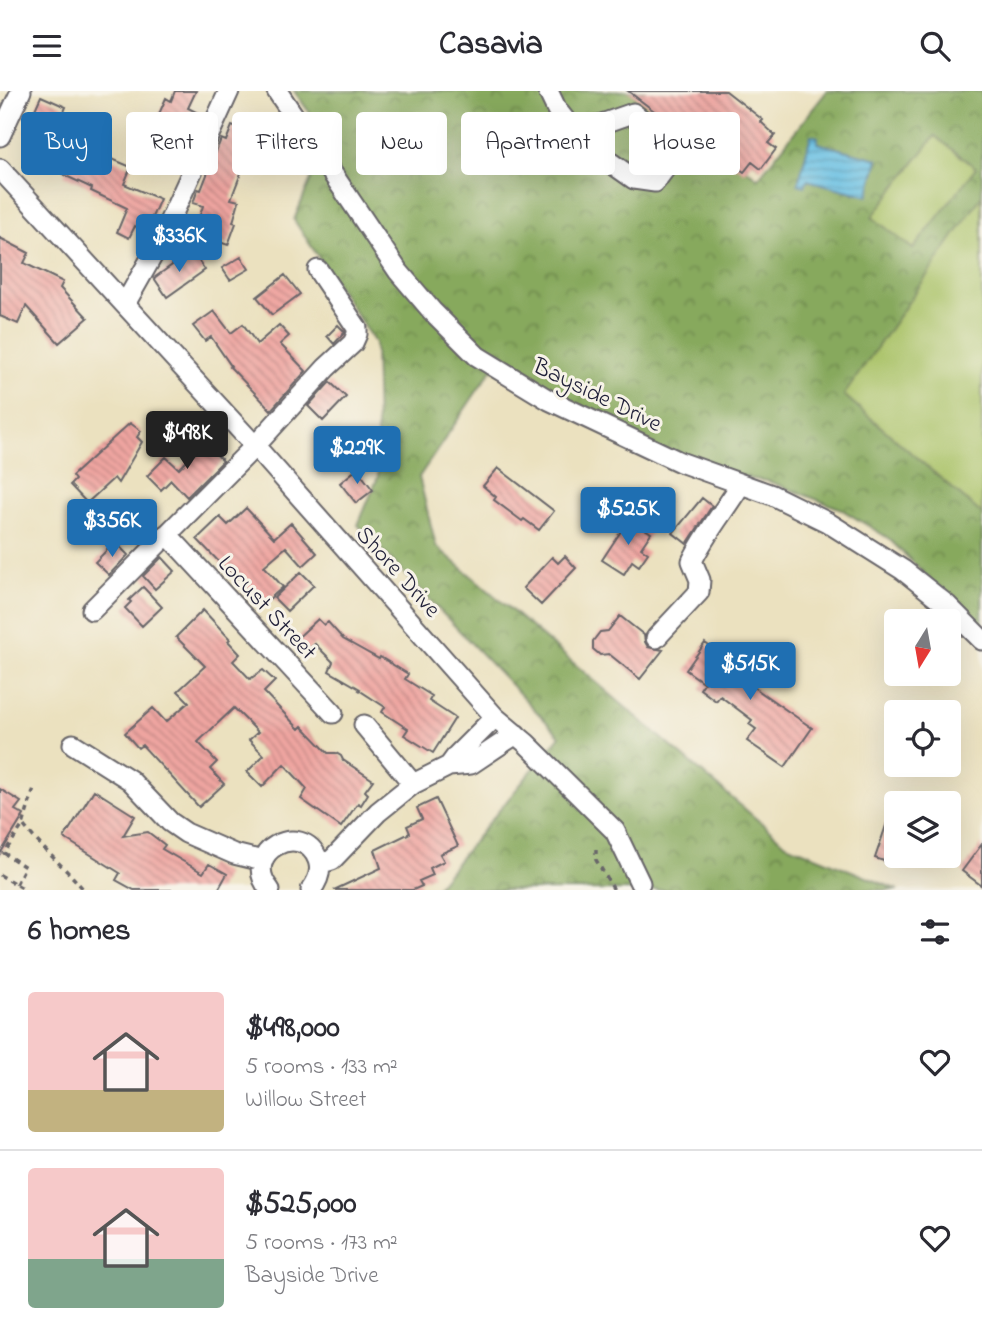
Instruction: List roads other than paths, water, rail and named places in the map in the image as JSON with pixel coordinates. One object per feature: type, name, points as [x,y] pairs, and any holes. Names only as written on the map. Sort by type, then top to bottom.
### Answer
[{"type":"street","points":[[0,136],[21,91]]},
{"type":"street","points":[[125,304],[159,244],[229,91]]},
{"type":"street","name":"Bayside Drive","points":[[277,91],[398,271],[477,356],[549,400],[680,462],[772,495],[827,522],[903,570],[947,605],[982,640]]},
{"type":"street","points":[[548,91],[559,112]]},
{"type":"street","points":[[633,113],[663,137],[672,159],[655,182],[634,179],[584,144],[576,134],[633,113]]},
{"type":"street","name":"Shore Drive","points":[[0,169],[255,446],[495,717],[516,734],[615,831],[640,883]]},
{"type":"street","points":[[92,610],[255,446],[326,368],[354,343],[357,334],[354,323],[318,270]]},
{"type":"street","points":[[656,638],[699,592],[699,580],[692,561],[703,538],[741,484]]},
{"type":"street","name":"Locust Street","points":[[167,534],[333,713]]},
{"type":"street","points":[[449,766],[495,717]]},
{"type":"street","points":[[364,725],[413,784]]},
{"type":"street","points":[[319,864],[332,860],[378,812],[413,784],[449,766],[471,764],[516,734]]},
{"type":"street","points":[[73,744],[130,780],[170,822],[187,833],[234,854],[262,861]]},
{"type":"street","points":[[270,890],[263,879],[262,861],[274,846],[292,841],[309,848],[319,864],[320,874],[311,890]]},
{"type":"water","points":[[811,135],[818,137],[817,143],[878,159],[868,196],[807,180],[805,186],[798,184]]}]
